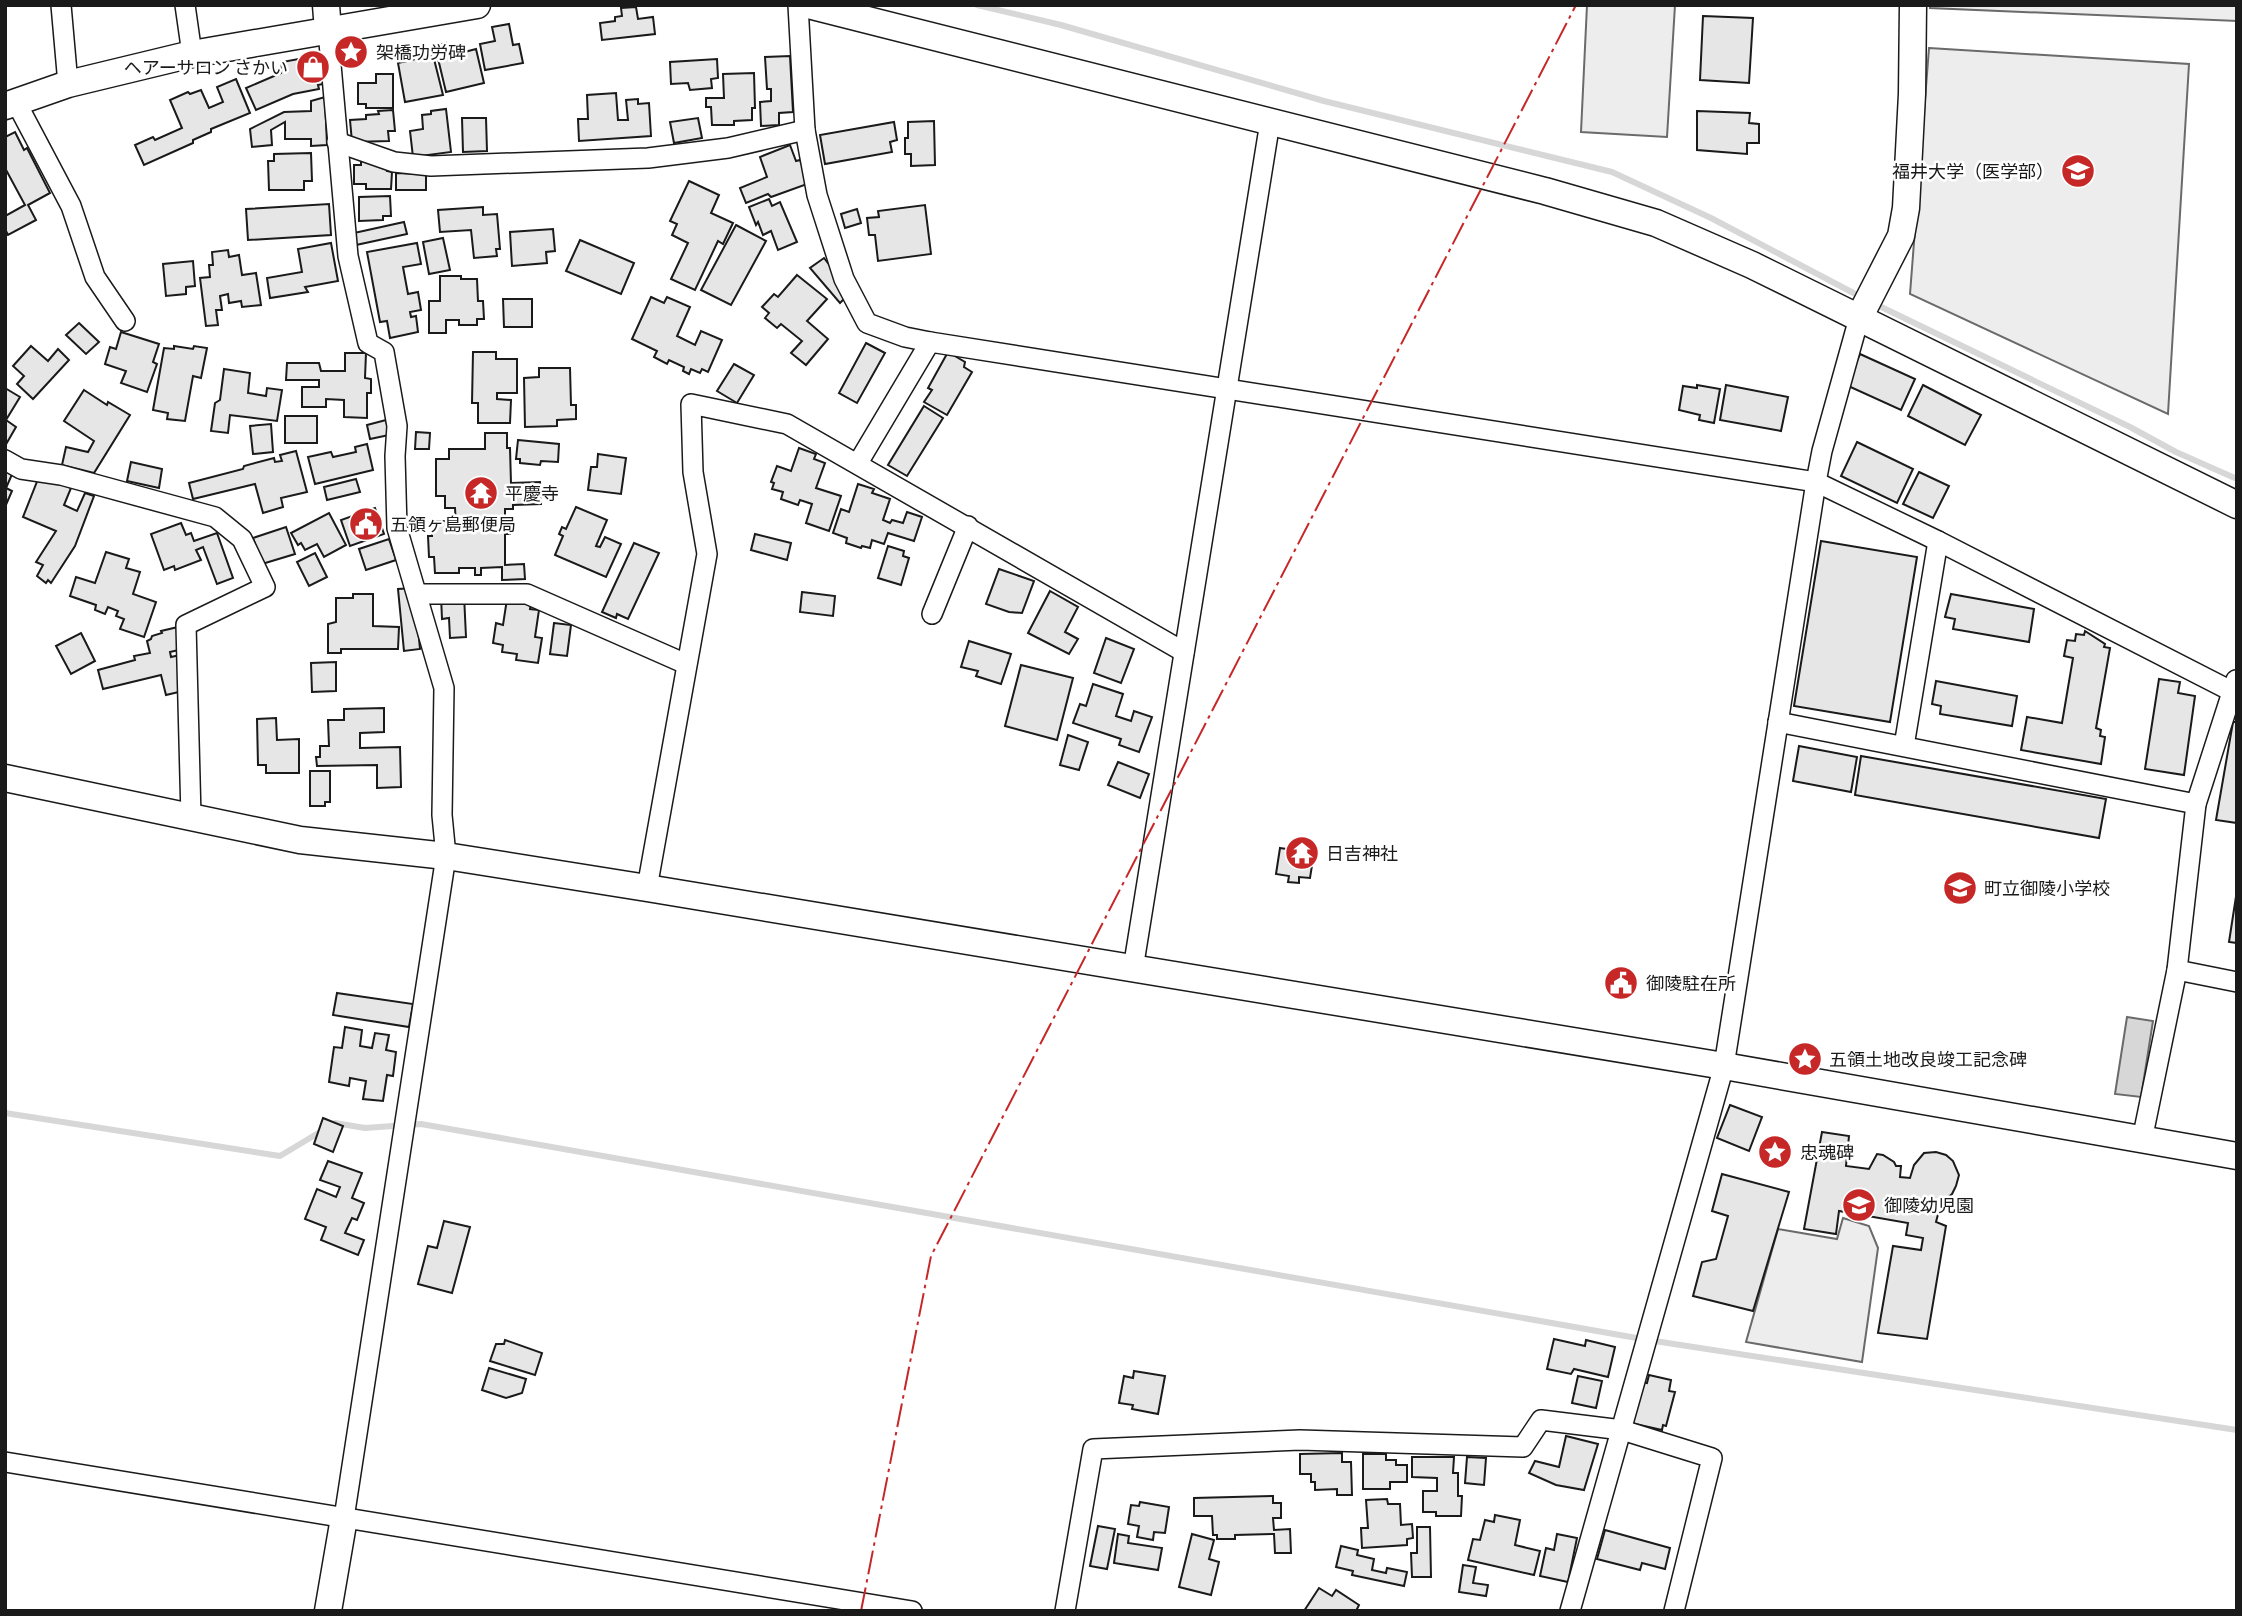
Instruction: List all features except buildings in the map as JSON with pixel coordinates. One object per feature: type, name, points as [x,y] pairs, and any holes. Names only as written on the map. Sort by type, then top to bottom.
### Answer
[{"type":"street","points":[[61,5],[68,84]]},
{"type":"street","points":[[185,5],[192,54]]},
{"type":"street","points":[[125,321],[95,277],[71,206],[10,104],[68,84],[327,18],[477,5]]},
{"type":"street","points":[[798,5],[805,130],[817,195],[840,267],[867,323],[905,337],[930,342],[1816,482],[2235,688],[2196,804],[2177,970],[2142,1139]]},
{"type":"street","points":[[807,5],[1545,191],[1656,223],[1752,265],[2237,505]]},
{"type":"street","points":[[1570,1611],[1724,1066],[1822,451],[1859,318],[1901,236],[1906,208],[1913,5]]},
{"type":"street","points":[[327,18],[348,256],[368,343],[384,352],[397,425],[397,528],[444,688],[442,816],[446,856],[328,1611]]},
{"type":"street","points":[[1132,968],[1270,122]]},
{"type":"street","points":[[337,142],[394,162],[431,166],[648,158],[728,148],[805,130]]},
{"type":"street","points":[[858,463],[930,342]]},
{"type":"street","points":[[647,888],[707,554],[693,472],[691,404],[787,424],[1184,652]]},
{"type":"street","points":[[5,460],[21,469],[61,475],[215,517],[242,539],[265,587],[186,625],[191,817]]},
{"type":"street","points":[[932,614],[968,526]]},
{"type":"street","points":[[1904,746],[1938,541]]},
{"type":"street","points":[[417,594],[527,594],[686,664]]},
{"type":"street","points":[[1777,722],[2196,804]]},
{"type":"street","points":[[5,778],[300,840],[446,856],[647,888],[1724,1066],[2237,1156]]},
{"type":"street","points":[[2177,970],[2237,982]]},
{"type":"street","points":[[1065,1611],[1093,1448],[1300,1440],[1522,1447],[1541,1420],[1622,1430],[1712,1458],[1674,1611]]},
{"type":"street","points":[[5,1462],[912,1611]]},
{"type":"shaded area","points":[[1587,5],[1675,5],[1667,137],[1581,132]]},
{"type":"shaded area","points":[[1930,5],[2237,5],[2237,21],[1930,8]]},
{"type":"shaded area","name":"福井大学（医学部）","points":[[1929,48],[2189,64],[2168,414],[1910,294]]},
{"type":"shaded area","points":[[2127,1017],[2153,1021],[2141,1097],[2115,1094]]},
{"type":"shaded area","points":[[1843,1218],[1869,1226],[1878,1248],[1862,1362],[1746,1342],[1778,1229],[1837,1239]]},
{"type":"waterway","points":[[977,5],[1061,25],[1324,101],[1612,172],[1711,218],[1863,298]]},
{"type":"waterway","points":[[1873,303],[2130,427],[2176,452],[2237,479]]},
{"type":"waterway","points":[[5,1113],[280,1156],[335,1123],[365,1128],[421,1124],[1648,1340],[2237,1430]]},
{"type":"power","points":[[861,1611],[931,1256],[1576,5]]},
{"type":"place","name":"架橋功労碑","points":[[351,52]]},
{"type":"place","name":"ヘアーサロン さかい","points":[[313,67]]},
{"type":"place","name":"福井大学（医学部）","points":[[2078,171]]},
{"type":"place","name":"平慶寺","points":[[481,493]]},
{"type":"place","name":"五領ヶ島郵便局","points":[[366,524]]},
{"type":"place","name":"日吉神社","points":[[1302,853]]},
{"type":"place","name":"町立御陵小学校","points":[[1960,888]]},
{"type":"place","name":"御陵駐在所","points":[[1621,983]]},
{"type":"place","name":"五領土地改良竣工記念碑","points":[[1805,1059]]},
{"type":"place","name":"忠魂碑","points":[[1775,1152]]},
{"type":"place","name":"御陵幼児園","points":[[1859,1205]]}]
